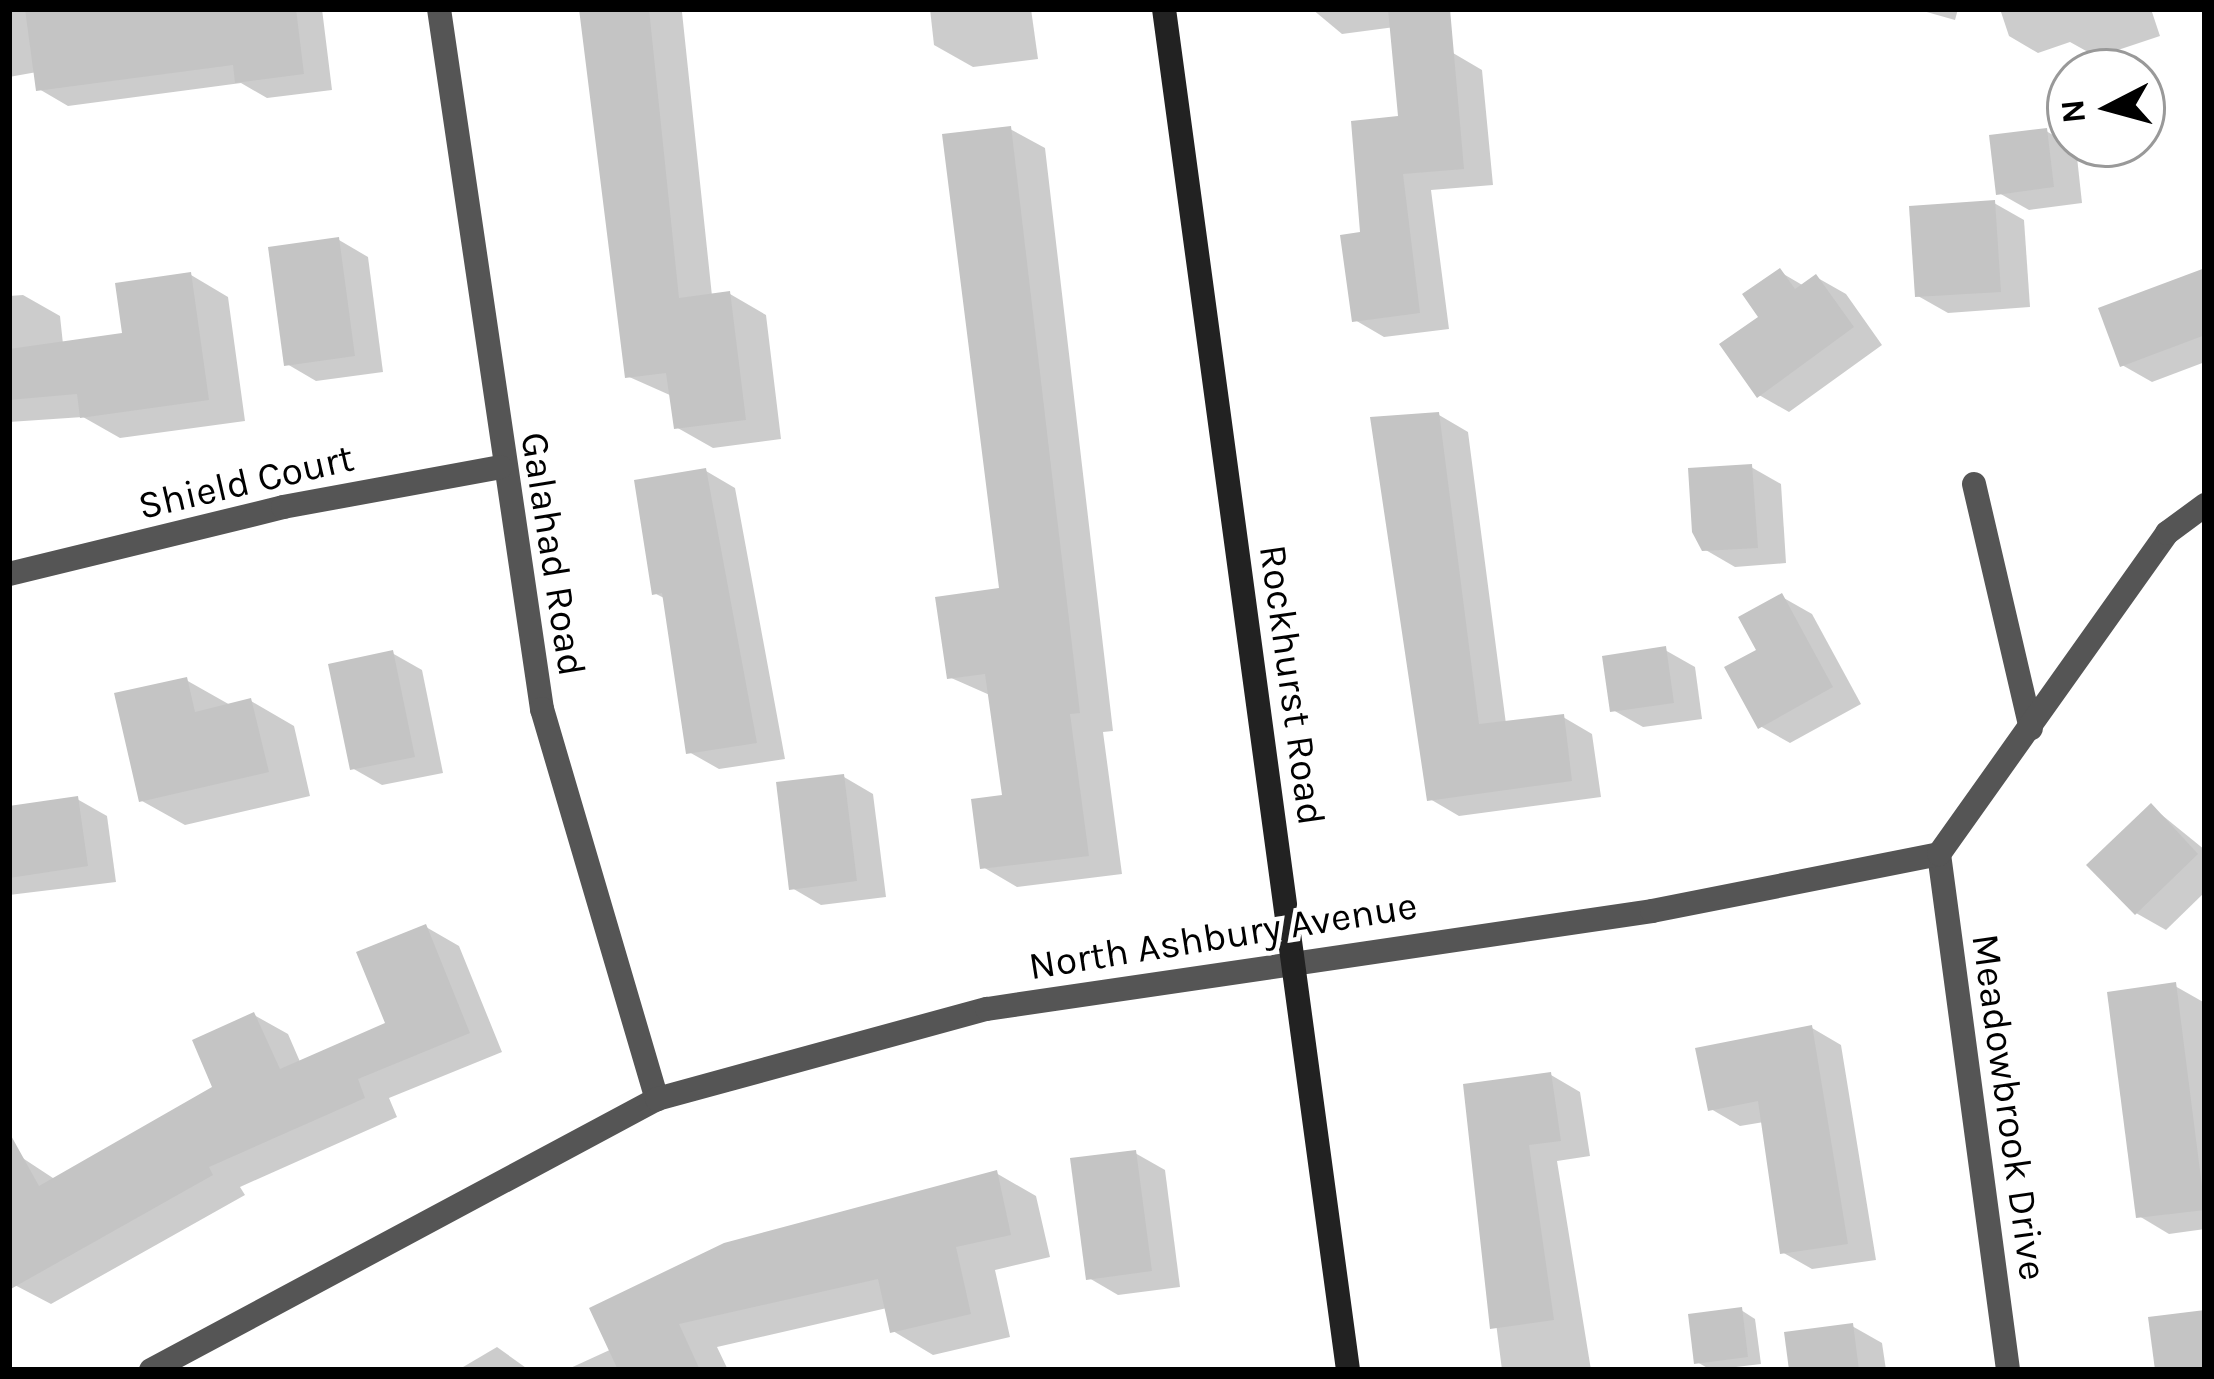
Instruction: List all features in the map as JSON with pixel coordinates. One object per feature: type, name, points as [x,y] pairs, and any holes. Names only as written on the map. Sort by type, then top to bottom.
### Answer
[{"type":"street","name":"Galahad Road","points":[[439,9],[500,467],[542,710],[657,1099]]},
{"type":"street","name":"Rockhurst Road","points":[[1164,9],[1348,1370]]},
{"type":"street","name":"Shield Court","points":[[9,574],[283,507],[500,467]]},
{"type":"street","points":[[1974,484],[2031,728]]},
{"type":"street","points":[[1939,854],[2167,533],[2205,505]]},
{"type":"street","name":"North Ashbury Avenue","points":[[151,1370],[657,1099],[987,1009],[1293,959],[1652,911],[1939,854]]},
{"type":"street","name":"Meadowbrook Drive","points":[[1939,854],[2008,1370]]},
{"type":"building","points":[[25,9],[296,9],[304,74],[235,83],[233,65],[36,91]]},
{"type":"building","points":[[579,9],[649,9],[679,298],[730,291],[746,420],[674,429],[666,373],[625,378]]},
{"type":"building","points":[[1388,9],[1450,9],[1464,169],[1403,174],[1420,313],[1352,322],[1340,235],[1360,232],[1351,121],[1398,116]]},
{"type":"building","points":[[1011,126],[1080,713],[1070,714],[1089,856],[980,869],[971,799],[1002,795],[985,674],[947,679],[935,597],[999,588],[942,134]]},
{"type":"building","points":[[2046,128],[2046,168],[2052,168],[2054,187],[1996,195],[1989,135]]},
{"type":"building","points":[[1995,200],[2001,292],[1915,297],[1909,206]]},
{"type":"building","points":[[339,237],[355,356],[284,366],[268,247]]},
{"type":"building","points":[[1780,268],[1795,289],[1816,274],[1854,327],[1757,398],[1719,344],[1758,317],[1742,294]]},
{"type":"building","points":[[2205,268],[2205,335],[2120,367],[2098,308]]},
{"type":"building","points":[[191,272],[209,400],[80,418],[77,394],[9,400],[9,349],[122,333],[115,283]]},
{"type":"building","points":[[1439,412],[1479,724],[1564,714],[1572,781],[1427,801],[1370,417]]},
{"type":"building","points":[[1752,464],[1758,548],[1702,551],[1692,532],[1688,468]]},
{"type":"building","points":[[706,468],[757,743],[686,754],[662,593],[652,595],[634,480]]},
{"type":"building","points":[[1782,593],[1833,687],[1758,729],[1724,667],[1756,650],[1738,617]]},
{"type":"building","points":[[1666,646],[1674,703],[1610,712],[1602,656]]},
{"type":"building","points":[[393,650],[415,757],[350,770],[328,664]]},
{"type":"building","points":[[187,677],[195,712],[251,698],[269,772],[139,802],[114,693]]},
{"type":"building","points":[[844,774],[857,881],[789,890],[776,782]]},
{"type":"building","points":[[78,796],[88,866],[9,878],[9,806]]},
{"type":"building","points":[[2151,803],[2198,854],[2135,915],[2086,865]]},
{"type":"building","points":[[426,924],[470,1033],[358,1079],[365,1098],[209,1167],[213,1175],[9,1290],[9,1132],[39,1186],[212,1087],[192,1040],[254,1012],[280,1069],[385,1023],[356,952]]},
{"type":"building","points":[[2176,982],[2205,1210],[2136,1218],[2107,992]]},
{"type":"building","points":[[1812,1025],[1848,1244],[1780,1254],[1758,1101],[1708,1111],[1695,1048]]},
{"type":"building","points":[[1551,1072],[1561,1141],[1529,1145],[1554,1320],[1490,1329],[1463,1084]]},
{"type":"building","points":[[1136,1150],[1152,1271],[1086,1280],[1070,1158]]},
{"type":"building","points":[[997,1170],[1011,1235],[956,1247],[971,1314],[890,1333],[878,1279],[679,1324],[700,1370],[618,1370],[589,1308],[724,1243]]},
{"type":"building","points":[[1742,1307],[1748,1357],[1694,1364],[1688,1314]]},
{"type":"building","points":[[2205,1310],[2205,1370],[2155,1370],[2148,1317]]},
{"type":"building","points":[[1853,1323],[1859,1370],[1789,1370],[1784,1332]]}]
